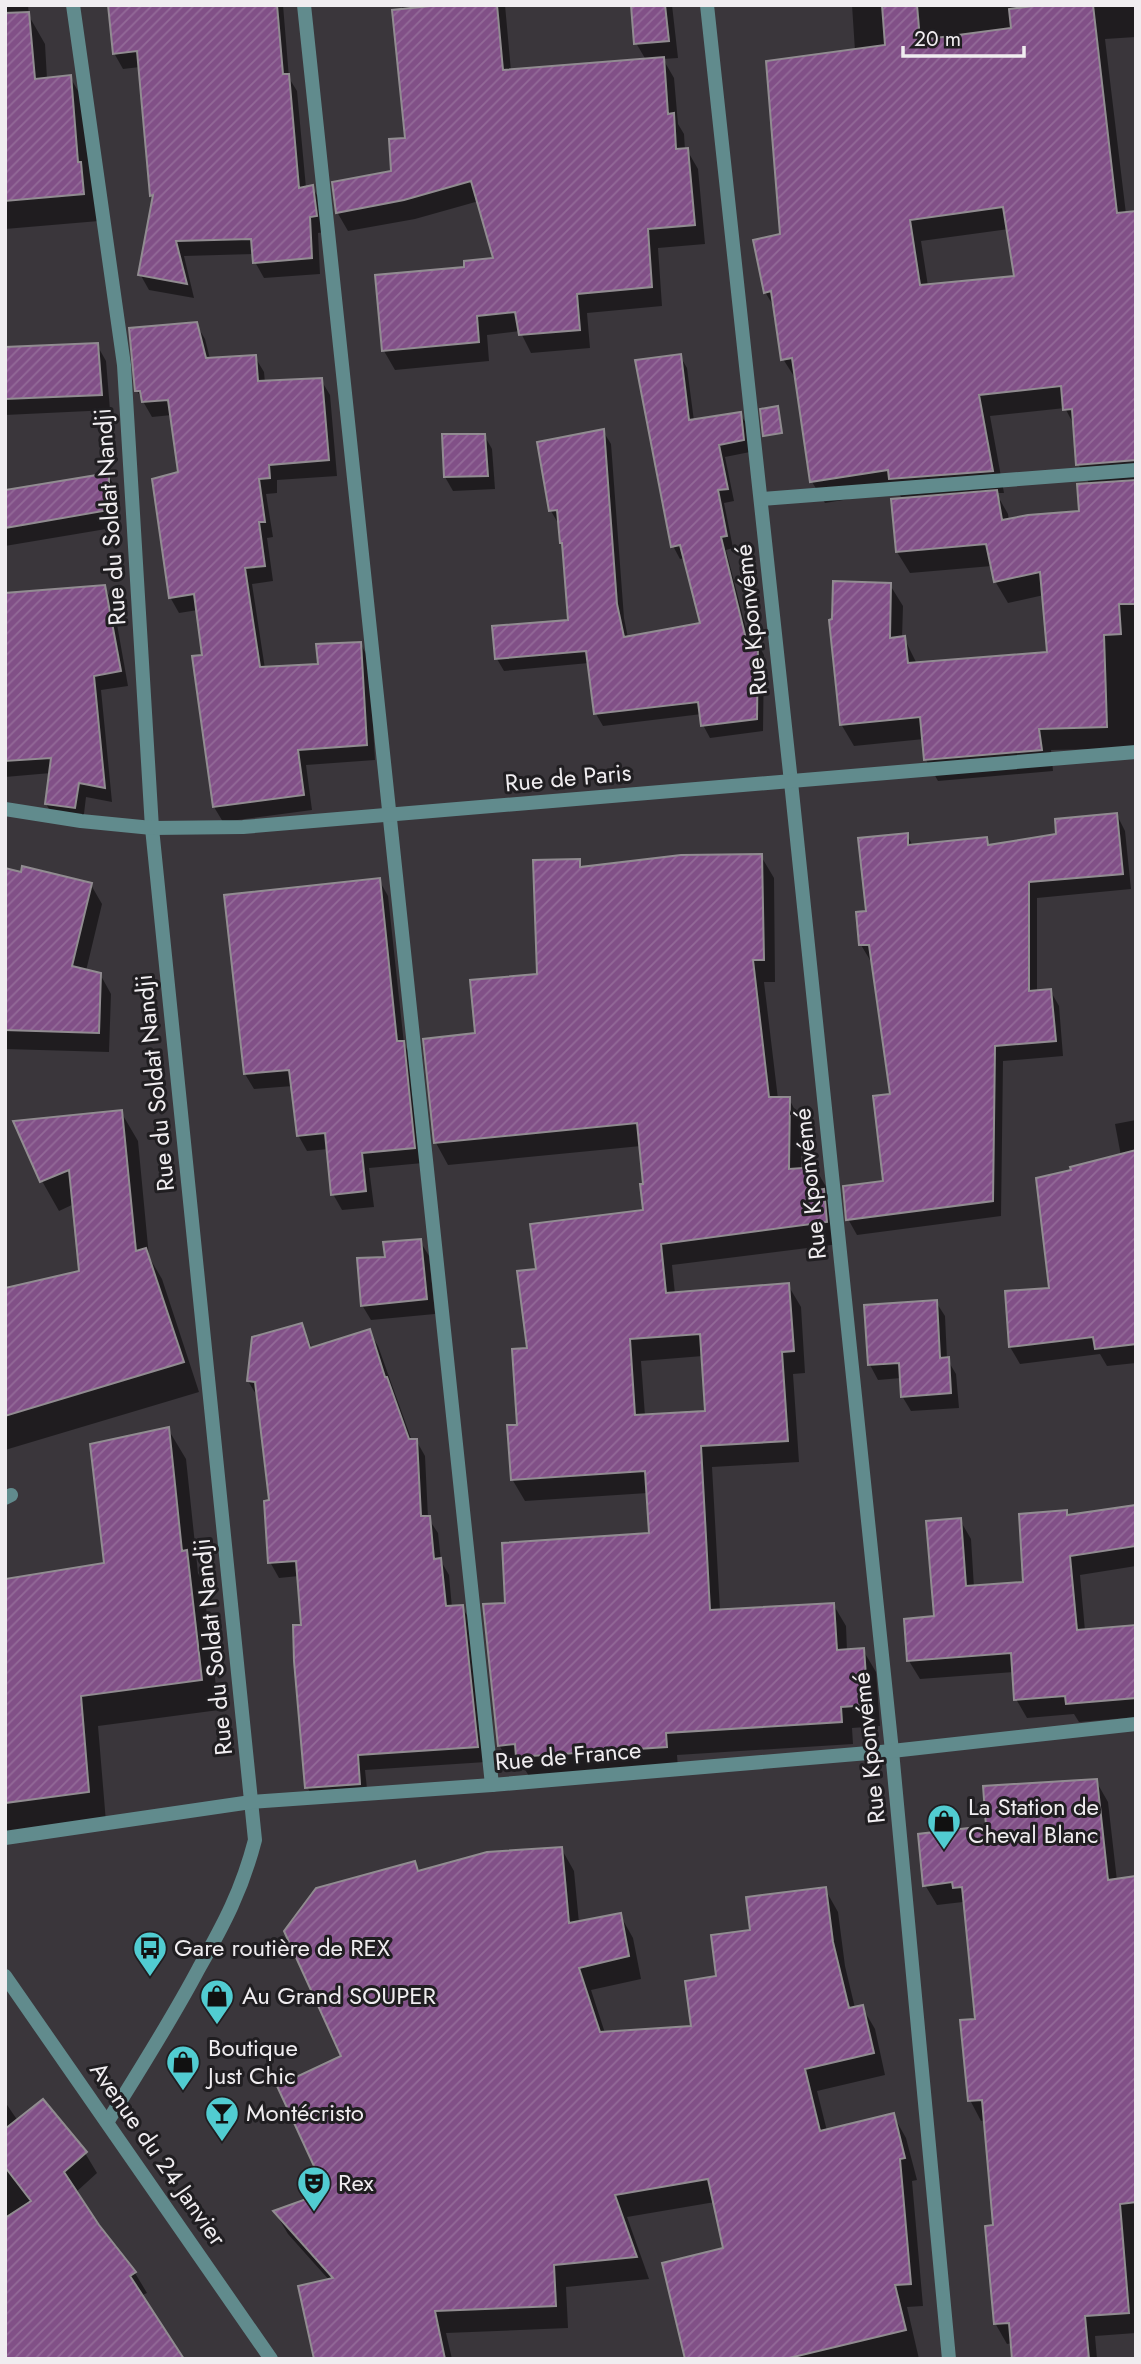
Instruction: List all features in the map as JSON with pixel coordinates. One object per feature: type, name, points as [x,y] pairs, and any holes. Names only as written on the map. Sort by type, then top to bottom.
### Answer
[{"type":"street","name":"Rue du Soldat Nandji","points":[[73,5],[124,365],[152,828],[255,1840],[234,1905],[177,2010],[108,2121]]},
{"type":"street","points":[[304,5],[492,1785]]},
{"type":"street","name":"Rue Kponvémé","points":[[707,5],[892,1751],[949,2359]]},
{"type":"street","points":[[761,499],[1136,470]]},
{"type":"street","name":"Rue de Paris","points":[[5,809],[81,821],[152,828],[243,827],[390,817],[1136,752]]},
{"type":"street","name":"Rue de France","points":[[5,1838],[251,1802],[492,1785],[892,1751],[1136,1724]]},
{"type":"street","name":"Avenue du 24 Janvier","points":[[5,1976],[271,2359]]},
{"type":"building","points":[[108,5],[277,5],[283,74],[289,74],[299,188],[313,185],[317,216],[310,217],[312,258],[253,263],[251,239],[176,241],[187,284],[138,275],[153,195],[150,196],[137,51],[113,54]]},
{"type":"building","points":[[440,5],[497,5],[503,70],[664,57],[668,114],[674,113],[676,149],[688,148],[695,225],[648,229],[652,287],[577,294],[580,330],[519,335],[515,312],[477,316],[479,342],[382,351],[375,275],[464,267],[464,261],[493,258],[471,181],[404,200],[336,213],[332,182],[391,171],[389,139],[405,138],[392,10]]},
{"type":"building","points":[[631,5],[665,5],[669,41],[634,44]]},
{"type":"building","points":[[882,5],[917,5],[920,40],[1011,28],[1009,9],[1041,5],[1093,5],[1117,213],[1136,211],[1136,460],[1076,465],[1072,409],[1063,410],[1061,386],[979,395],[993,471],[889,479],[888,470],[810,482],[792,358],[781,360],[771,291],[764,293],[753,240],[780,234],[766,61],[885,45]],"holes":[[[1003,207],[1014,276],[920,285],[910,220]]]},
{"type":"building","points":[[29,12],[35,79],[71,75],[78,162],[81,162],[84,194],[5,201],[5,13]]},
{"type":"building","points":[[197,322],[206,358],[256,355],[258,381],[322,378],[329,460],[269,465],[270,478],[259,479],[265,522],[259,522],[265,566],[245,568],[260,667],[318,664],[316,644],[361,642],[367,745],[298,750],[304,795],[213,807],[192,656],[202,655],[194,594],[169,598],[152,479],[178,472],[168,400],[142,402],[140,391],[135,391],[129,328]]},
{"type":"building","points":[[98,343],[102,395],[5,399],[5,347]]},
{"type":"building","points":[[681,354],[689,420],[741,412],[744,440],[719,445],[728,489],[718,490],[727,536],[721,537],[747,643],[758,640],[757,719],[701,726],[698,702],[594,714],[586,651],[495,659],[492,626],[568,620],[557,510],[549,511],[537,442],[604,429],[617,604],[624,637],[700,623],[680,545],[671,547],[635,360]]},
{"type":"building","points":[[778,406],[782,433],[763,436],[760,409]]},
{"type":"building","points":[[442,434],[485,434],[488,476],[444,477]]},
{"type":"building","points":[[109,473],[109,510],[5,528],[5,490]]},
{"type":"building","points":[[1136,480],[1136,604],[1119,604],[1121,634],[1104,635],[1107,727],[1039,729],[1042,750],[924,760],[920,717],[840,725],[829,620],[832,619],[833,581],[891,583],[890,638],[905,636],[908,663],[1047,652],[1040,572],[994,582],[986,544],[896,552],[891,499],[997,490],[1002,520],[1079,511],[1077,484]]},
{"type":"building","points":[[105,585],[121,671],[94,676],[105,788],[79,783],[75,808],[45,804],[51,758],[5,761],[5,593]]},
{"type":"building","points":[[1117,813],[1123,874],[1029,882],[1029,991],[1051,989],[1056,1041],[995,1046],[993,1201],[846,1220],[843,1186],[883,1181],[873,1096],[890,1094],[869,945],[859,945],[856,912],[866,911],[858,838],[908,833],[908,845],[987,837],[988,845],[1056,834],[1055,819]]},
{"type":"building","points":[[762,854],[764,960],[753,960],[769,1097],[790,1097],[789,1169],[816,1167],[818,1190],[824,1189],[827,1222],[661,1244],[666,1293],[789,1283],[794,1351],[782,1352],[788,1441],[701,1446],[710,1610],[834,1603],[837,1650],[864,1648],[868,1705],[841,1707],[842,1722],[666,1733],[667,1747],[516,1757],[515,1744],[498,1746],[483,1604],[505,1603],[502,1543],[649,1533],[645,1471],[511,1480],[507,1425],[517,1425],[512,1349],[527,1348],[517,1271],[536,1269],[530,1224],[643,1210],[637,1123],[434,1143],[423,1039],[475,1033],[470,980],[537,974],[533,860],[580,859],[580,867],[681,855]],"holes":[[[700,1334],[705,1411],[635,1415],[630,1339]]]},
{"type":"building","points":[[22,866],[92,883],[72,966],[101,973],[99,1033],[5,1030],[5,868],[21,872]]},
{"type":"building","points":[[380,878],[397,1041],[404,1041],[415,1148],[362,1153],[366,1191],[331,1195],[325,1133],[297,1136],[289,1070],[244,1074],[224,895]]},
{"type":"building","points":[[122,1110],[136,1251],[146,1248],[184,1362],[5,1416],[5,1288],[79,1271],[69,1170],[40,1182],[13,1121]]},
{"type":"building","points":[[1136,1150],[1136,1344],[1095,1349],[1093,1337],[1009,1347],[1005,1291],[1049,1288],[1036,1178]]},
{"type":"building","points":[[421,1239],[427,1299],[361,1306],[357,1258],[385,1257],[383,1242]]},
{"type":"building","points":[[937,1300],[940,1358],[949,1357],[951,1393],[901,1397],[899,1363],[868,1365],[864,1305]]},
{"type":"building","points":[[302,1323],[310,1348],[370,1329],[409,1439],[417,1439],[421,1516],[430,1516],[434,1559],[441,1558],[446,1606],[463,1605],[478,1747],[358,1755],[360,1784],[305,1788],[294,1661],[293,1625],[301,1625],[296,1561],[268,1563],[264,1501],[269,1500],[255,1382],[247,1381],[252,1337]]},
{"type":"building","points":[[169,1427],[182,1551],[187,1550],[202,1680],[81,1696],[89,1792],[5,1803],[5,1579],[104,1563],[90,1444]]},
{"type":"building","points":[[1136,1505],[1136,1546],[1070,1556],[1077,1630],[1136,1625],[1136,1698],[1066,1704],[1065,1696],[1014,1700],[1011,1653],[907,1661],[904,1619],[934,1616],[926,1521],[961,1518],[966,1586],[1023,1582],[1019,1514],[1067,1510],[1067,1515]]},
{"type":"building","points":[[1097,1779],[1108,1880],[1136,1876],[1136,2202],[1120,2204],[1129,2313],[1085,2316],[1089,2359],[1012,2359],[1009,2323],[994,2324],[985,2226],[993,2225],[982,2100],[968,2101],[960,2020],[975,2019],[962,1887],[953,1888],[952,1882],[923,1886],[918,1834],[986,1826],[983,1786]]},
{"type":"building","points":[[562,1847],[569,1923],[621,1913],[629,1956],[579,1968],[600,2032],[691,2026],[685,1981],[716,1976],[711,1935],[750,1930],[746,1897],[826,1887],[833,1942],[849,2008],[863,2005],[874,2053],[805,2069],[820,2131],[894,2113],[905,2158],[900,2159],[911,2284],[895,2285],[906,2330],[785,2359],[685,2359],[662,2263],[723,2248],[708,2179],[615,2195],[637,2257],[554,2265],[556,2306],[435,2311],[445,2359],[314,2359],[298,2286],[333,2278],[273,2211],[326,2192],[277,2086],[341,2056],[284,1931],[316,1888],[415,1861],[418,1871],[487,1852]]},
{"type":"building","points":[[43,2099],[87,2152],[64,2172],[99,2225],[136,2272],[130,2276],[184,2359],[5,2359],[5,2218],[31,2201],[5,2167],[5,2129]]},
{"type":"place","name":"La Station de Cheval Blanc","points":[[944,1851]]},
{"type":"place","name":"Gare routière de REX","points":[[150,1978]]},
{"type":"place","name":"Au Grand SOUPER","points":[[217,2026]]},
{"type":"place","name":"Boutique Just Chic","points":[[183,2092]]},
{"type":"place","name":"Montécristo","points":[[222,2143]]},
{"type":"place","name":"Rex","points":[[314,2213]]}]
